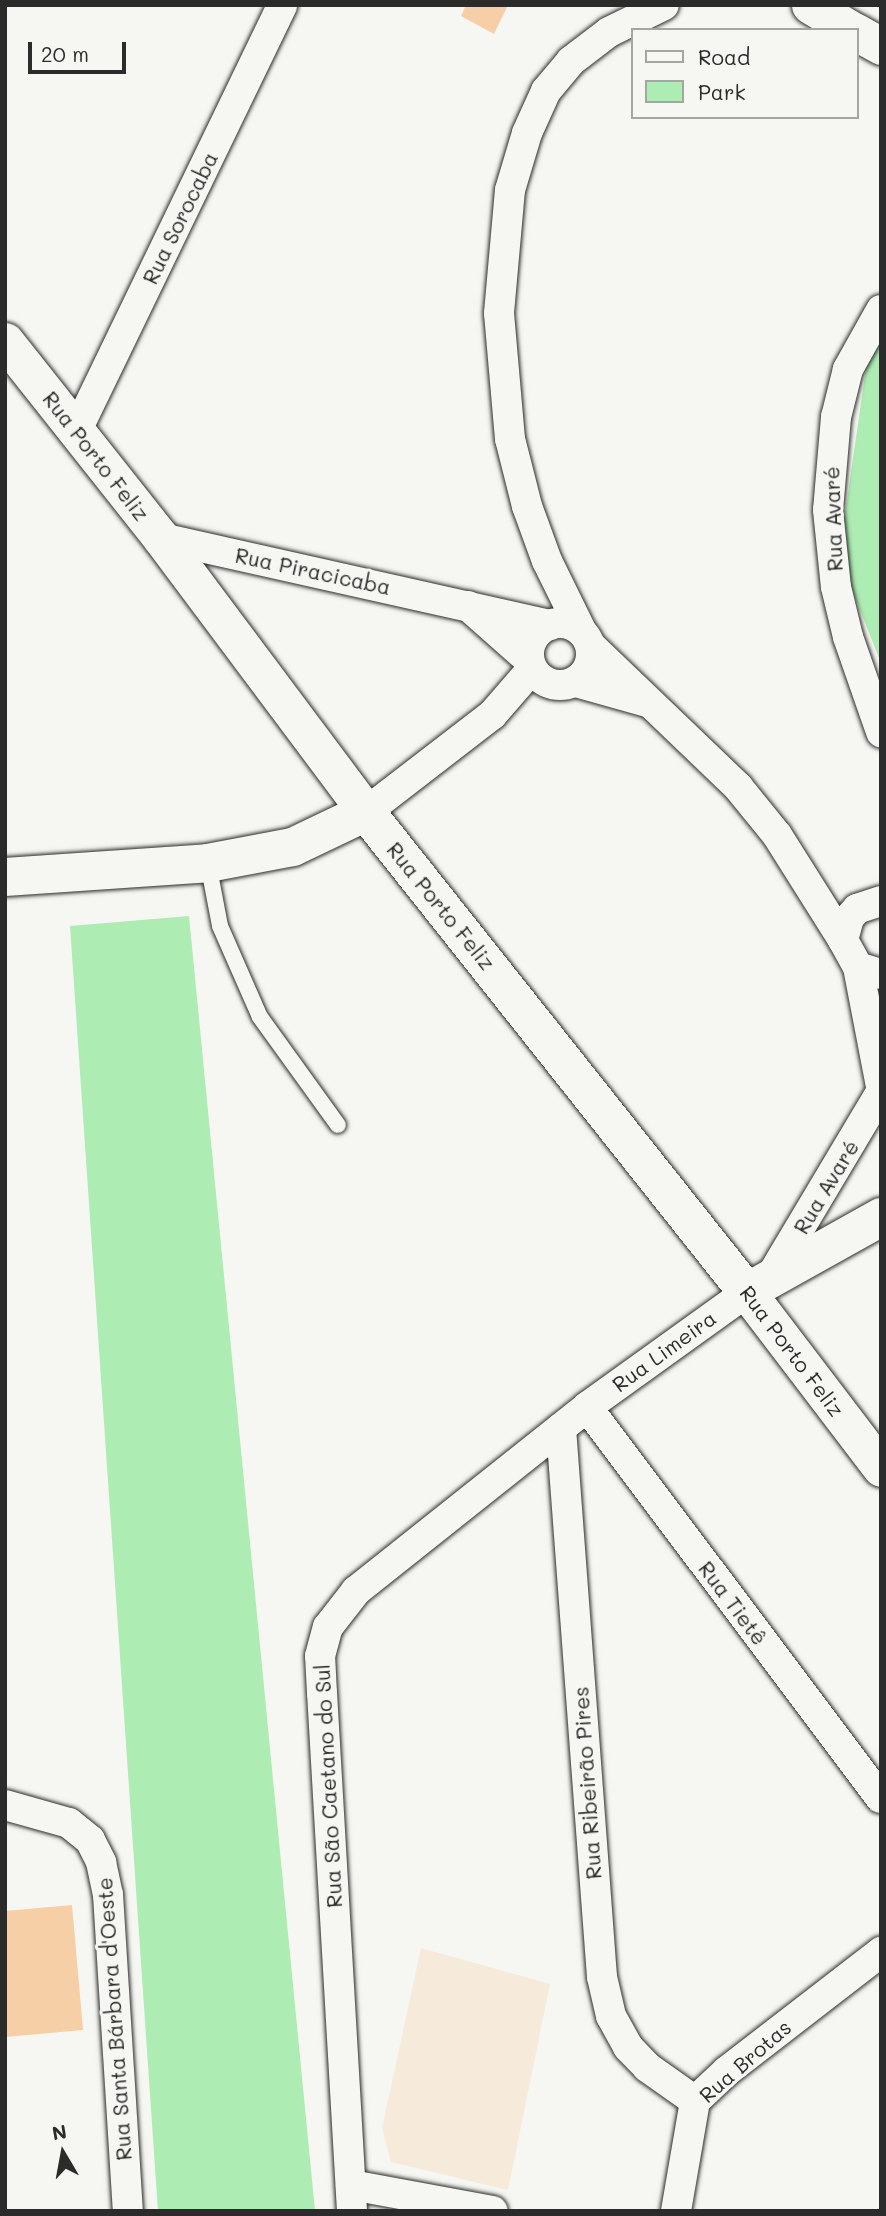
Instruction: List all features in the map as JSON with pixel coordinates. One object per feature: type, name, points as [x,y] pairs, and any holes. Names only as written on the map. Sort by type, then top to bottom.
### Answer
[{"type":"main road","points":[[5,877],[208,863],[293,847],[366,812]]},
{"type":"main road","name":"Rua Porto Feliz","points":[[366,812],[758,1286]]},
{"type":"main road","name":"Rua Limeira","points":[[758,1286],[881,1217]]},
{"type":"street","name":"Rua Sorocaba","points":[[77,430],[282,5]]},
{"type":"street","points":[[609,32],[626,5]]},
{"type":"street","points":[[366,812],[492,715],[566,684],[589,666],[586,639],[527,506],[501,375],[499,313],[510,190],[527,134],[546,91],[571,61],[609,32],[664,5]]},
{"type":"street","points":[[810,5],[849,28]]},
{"type":"street","points":[[858,33],[881,46]]},
{"type":"street","name":"Rua Avaré","points":[[881,310],[848,369],[836,417],[828,510],[842,612],[881,732]]},
{"type":"street","name":"Rua Porto Feliz","points":[[5,341],[161,538],[366,812]]},
{"type":"street","name":"Rua Piracicaba","points":[[161,538],[550,625]]},
{"type":"street","name":"Rua Piracicaba","points":[[465,604],[530,664]]},
{"type":"street","points":[[492,715],[530,664],[533,638],[550,625],[570,624],[654,704],[738,787],[807,879],[843,940],[869,970],[881,1087]]},
{"type":"street","points":[[530,664],[566,684],[654,704]]},
{"type":"street","points":[[807,879],[877,901]]},
{"type":"street","points":[[843,940],[849,918],[877,901]]},
{"type":"street","name":"Rua Avaré","points":[[758,1286],[881,1092]]},
{"type":"street","name":"Rua Porto Feliz","points":[[758,1286],[881,1468]]},
{"type":"street","name":"Rua Limeira","points":[[561,1428],[758,1286]]},
{"type":"street","name":"Rua Tietê","points":[[587,1407],[881,1798]]},
{"type":"street","name":"Rua Ribeirão Pires","points":[[561,1428],[602,1976],[611,2016],[628,2047],[647,2067],[695,2101]]},
{"type":"street","name":"Rua São Caetano do Sul","points":[[352,2198],[322,1641],[337,1612],[356,1591],[561,1428]]},
{"type":"street","name":"Rua Santa Bárbara d'Oeste","points":[[5,1805],[69,1823],[90,1840],[101,1862],[108,1895],[128,2211]]},
{"type":"street","name":"Rua Brotas","points":[[676,2211],[695,2101],[727,2071],[881,1952]]},
{"type":"street","points":[[352,2198],[493,2211]]},
{"type":"lane","points":[[208,863],[220,926],[260,1017],[338,1125]]},
{"type":"shaded area","points":[[421,1948],[550,1984],[508,2190],[391,2162],[382,2128]]},
{"type":"green space","points":[[881,341],[879,658],[839,557],[868,354]]},
{"type":"green space","points":[[189,916],[315,2211],[158,2211],[70,926]]},
{"type":"building","points":[[466,5],[508,5],[494,34],[461,16]]},
{"type":"building","points":[[72,1905],[83,2030],[5,2037],[5,1911]]}]
